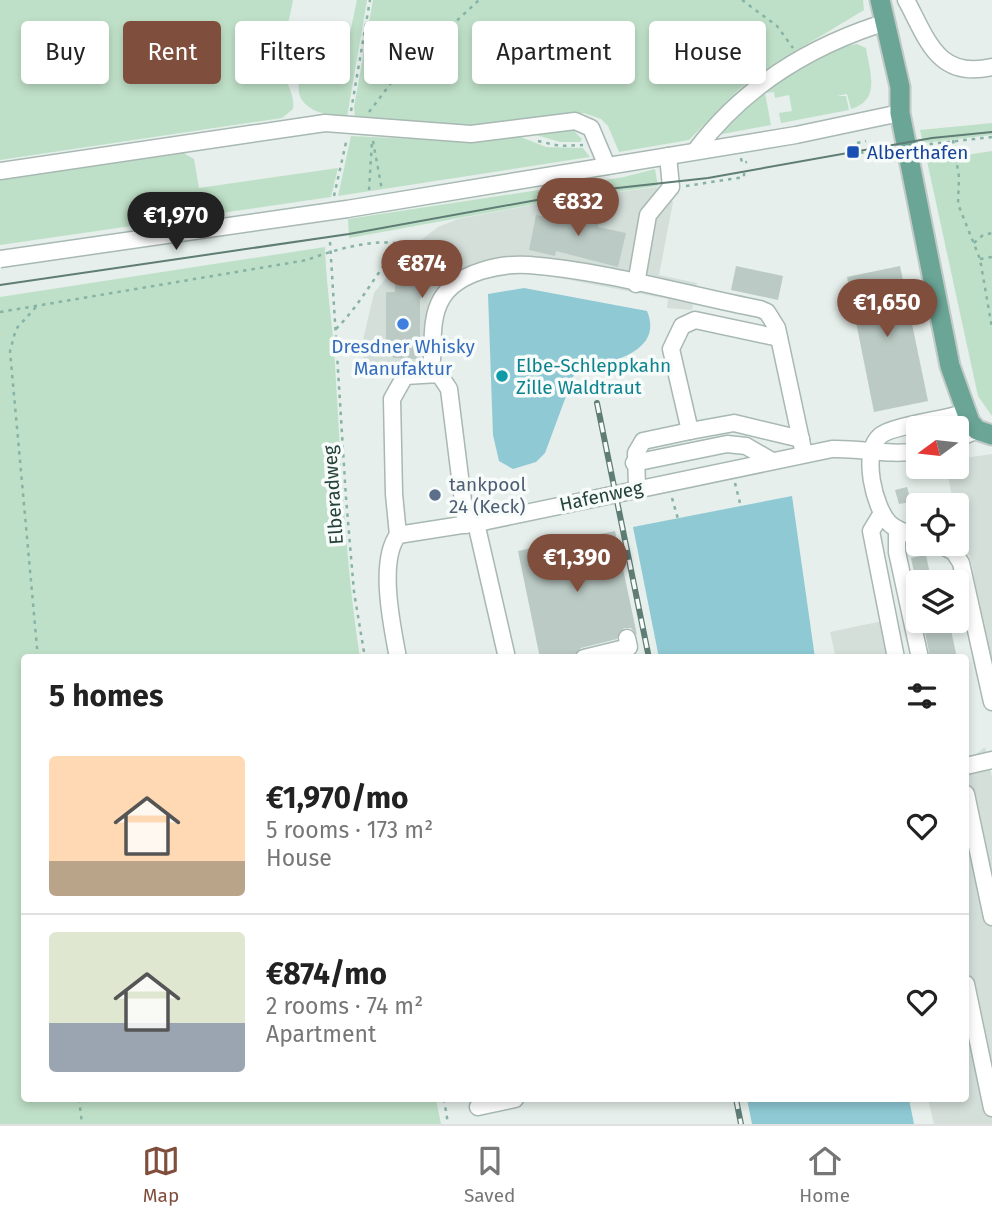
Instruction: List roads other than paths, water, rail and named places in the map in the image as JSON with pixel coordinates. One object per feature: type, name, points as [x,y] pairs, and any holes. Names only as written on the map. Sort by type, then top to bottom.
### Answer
[{"type":"main road","points":[[877,0],[877,24],[888,89],[900,113],[911,147],[950,366],[964,413],[984,433]]},
{"type":"main road","points":[[877,0],[900,87],[900,113]]},
{"type":"street","points":[[906,0],[929,48],[947,64],[978,70],[992,67]]},
{"type":"street","points":[[696,150],[720,118],[764,82],[835,39],[877,24]]},
{"type":"street","points":[[0,260],[347,209],[852,125],[900,113]]},
{"type":"street","points":[[0,171],[325,123],[471,134],[575,121],[591,128],[607,166]]},
{"type":"street","points":[[636,284],[648,215],[671,187],[668,156]]},
{"type":"street","points":[[432,360],[433,321],[442,298],[456,283],[471,275],[501,267],[527,265],[636,284],[767,312],[777,328],[802,447]]},
{"type":"street","points":[[690,431],[671,349],[682,326],[695,320],[779,338]]},
{"type":"street","points":[[397,654],[388,586],[389,546],[398,535],[394,494],[393,399],[405,376],[439,374],[449,389],[471,524],[506,654]]},
{"type":"street","points":[[906,532],[897,529],[882,513],[873,488],[872,453],[878,436],[887,431],[964,413]]},
{"type":"street","points":[[637,487],[636,453],[643,441],[734,423],[802,447]]},
{"type":"street","points":[[635,463],[727,444],[746,446],[772,461]]},
{"type":"street","name":"Hafenweg","points":[[398,535],[471,524],[637,487],[772,461],[802,447],[852,448],[872,453],[906,452]]},
{"type":"street","points":[[895,452],[906,448]]},
{"type":"street","points":[[882,513],[871,531],[896,654]]},
{"type":"street","points":[[897,529],[897,552],[919,654]]},
{"type":"street","points":[[957,556],[961,563],[992,702]]},
{"type":"street","points":[[600,654],[629,647],[627,638]]},
{"type":"street","points":[[969,765],[992,760]]},
{"type":"street","points":[[969,808],[992,917]]},
{"type":"street","points":[[969,998],[992,1108]]},
{"type":"street","points":[[477,1103],[481,1124]]},
{"type":"water","points":[[524,288],[647,311],[650,326],[647,338],[629,355],[575,372],[545,453],[536,462],[513,469],[499,461],[493,435],[488,294]]},
{"type":"water","points":[[792,496],[814,654],[658,654],[633,527]]},
{"type":"water","points":[[748,1102],[910,1102],[914,1124],[752,1124]]},
{"type":"tram line","points":[[0,285],[349,234],[581,192],[708,178],[932,138],[992,132]]},
{"type":"railway","points":[[597,403],[648,654]]},
{"type":"railway","points":[[737,1102],[741,1124]]},
{"type":"place","name":"Alberthafen","points":[[853,152]]},
{"type":"place","name":"Dresdner Whisky Manufaktur","points":[[403,324]]},
{"type":"place","name":"Elbe-Schleppkahn Zille Waldtraut","points":[[502,376]]},
{"type":"place","name":"tankpool 24 (Keck)","points":[[435,495]]}]
